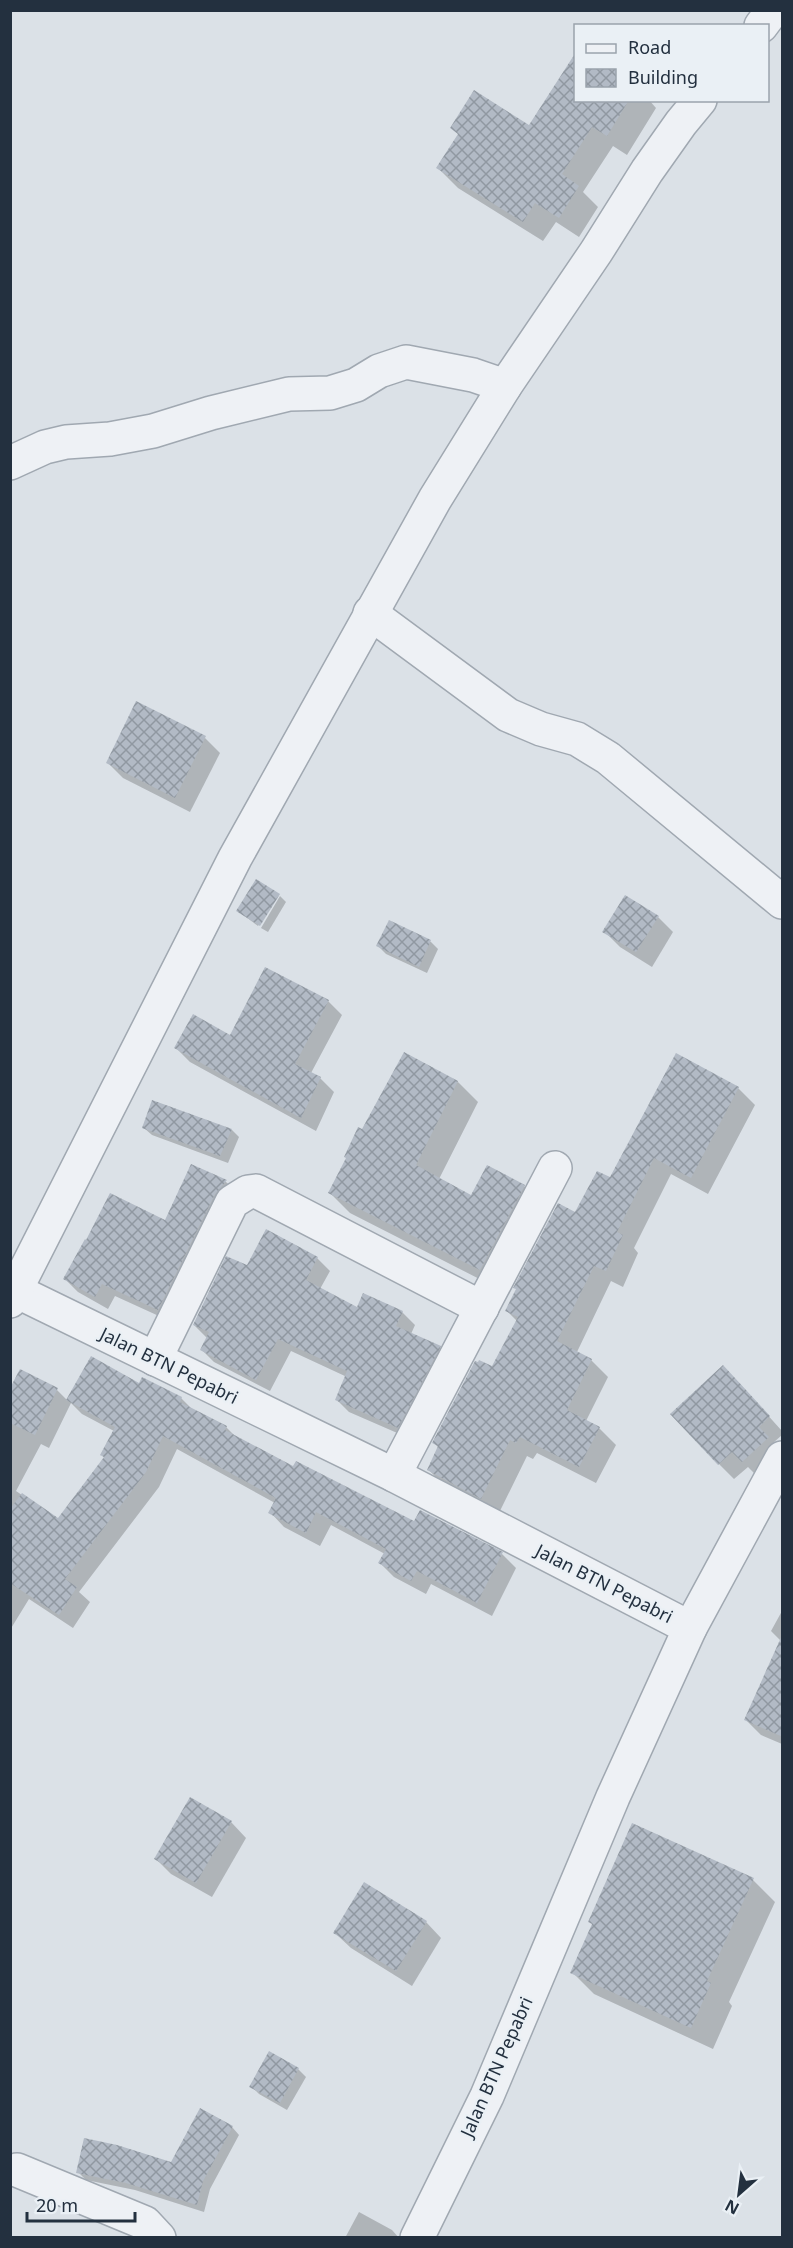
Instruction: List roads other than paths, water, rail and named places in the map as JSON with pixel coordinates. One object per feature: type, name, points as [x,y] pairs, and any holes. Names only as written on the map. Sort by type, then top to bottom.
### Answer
[{"type":"street","points":[[762,24],[773,10]]},
{"type":"street","points":[[12,1294],[235,858],[435,499],[505,386],[596,252],[647,171],[698,102]]},
{"type":"street","points":[[10,463],[45,447],[66,442],[110,439],[153,431],[211,413],[288,394],[330,393],[356,385],[379,371],[406,362],[473,375],[505,386]]},
{"type":"street","points":[[370,613],[507,715],[541,729],[577,739],[608,758],[783,902]]},
{"type":"street","points":[[394,1475],[555,1167]]},
{"type":"street","points":[[155,1359],[232,1202],[248,1192],[256,1191],[482,1308]]},
{"type":"street","name":"Jalan BTN Pepabri","points":[[12,1294],[155,1359],[394,1475],[690,1628],[608,1808],[486,2096],[417,2238]]},
{"type":"street","points":[[690,1628],[783,1458]]},
{"type":"street","points":[[17,2170],[145,2223],[159,2238]]}]
